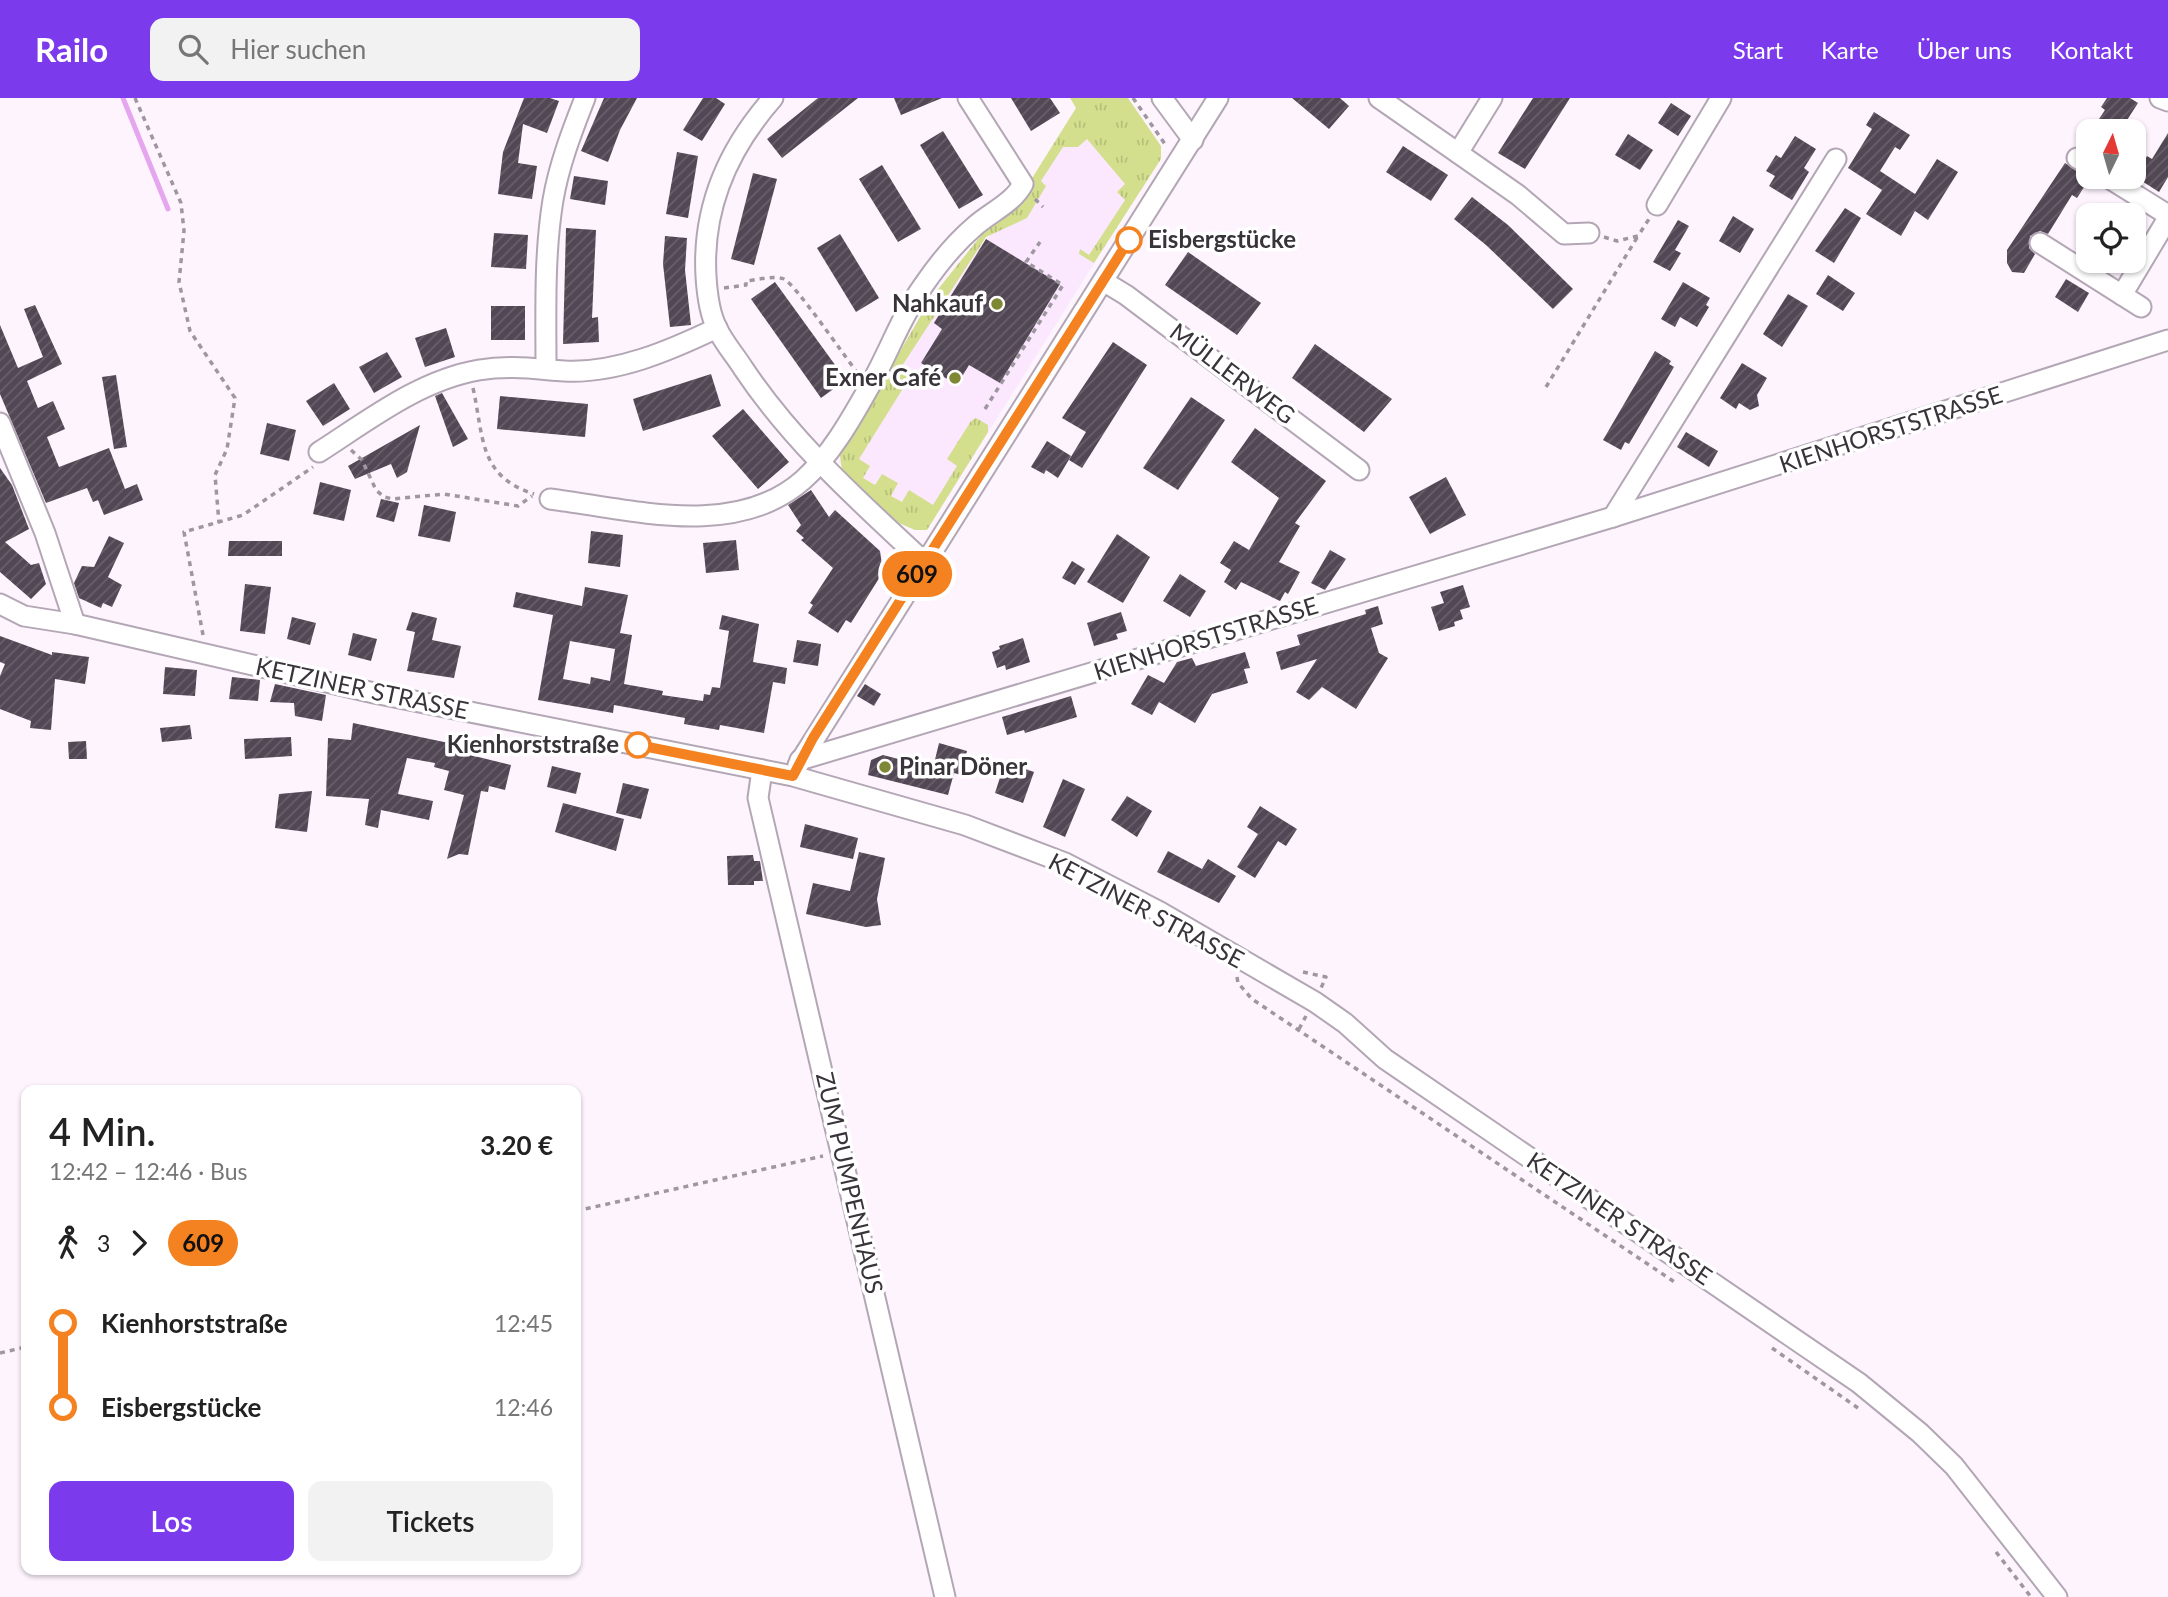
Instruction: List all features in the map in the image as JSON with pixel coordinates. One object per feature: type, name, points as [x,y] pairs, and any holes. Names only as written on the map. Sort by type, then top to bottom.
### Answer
[{"type":"street","points":[[545,367],[547,261],[553,200],[566,146],[585,98]]},
{"type":"street","points":[[773,98],[739,141],[722,174],[710,211],[705,254],[707,290],[717,328],[763,398],[819,463],[924,562]]},
{"type":"street","points":[[542,496],[674,515],[727,513],[778,497],[802,481],[819,463],[869,388],[910,306],[936,268],[975,226],[1014,197],[1023,184],[968,98]]},
{"type":"street","points":[[1162,98],[1193,140]]},
{"type":"street","points":[[797,768],[1218,98]]},
{"type":"street","points":[[1379,98],[1518,195],[1564,234],[1589,233]]},
{"type":"street","points":[[1458,153],[1492,98]]},
{"type":"street","points":[[1657,205],[1721,98]]},
{"type":"street","points":[[2160,98],[2168,102]]},
{"type":"street","points":[[1613,517],[1836,159]]},
{"type":"street","points":[[2122,295],[2168,217],[2125,189]]},
{"type":"street","points":[[2039,243],[2141,307]]},
{"type":"street","name":"MÜLLERWEG","points":[[1103,281],[1126,295],[1359,470]]},
{"type":"street","points":[[319,452],[429,385],[469,373],[513,366],[565,371],[610,367],[680,346],[717,328]]},
{"type":"street","name":"KIENHORSTSTRASSE","points":[[797,768],[1613,517],[2168,340]]},
{"type":"street","points":[[0,423],[45,533],[75,624]]},
{"type":"street","name":"KETZINER STRASSE","points":[[0,604],[24,616],[75,624],[374,693],[762,769],[797,768],[965,825],[1065,863],[1160,912],[1315,1002],[1345,1023],[1385,1059],[1859,1383],[1920,1433],[1954,1466],[2057,1597]]},
{"type":"street","name":"ZUM PUMPENHAUS","points":[[762,769],[758,798],[945,1597]]},
{"type":"path","points":[[135,98],[181,202],[184,231],[179,282],[190,331],[235,398],[227,449],[215,475],[219,523]]},
{"type":"path","points":[[1133,98],[1178,163]]},
{"type":"path","points":[[1546,387],[1657,205]]},
{"type":"path","points":[[1589,233],[1617,241],[1638,236]]},
{"type":"path","points":[[985,409],[1062,285],[1026,262],[1040,242]]},
{"type":"path","points":[[707,290],[746,285],[746,281],[781,278],[795,286],[808,308],[869,388]]},
{"type":"path","points":[[469,373],[488,460],[508,483],[542,496]]},
{"type":"path","points":[[342,437],[362,460],[376,490],[384,497],[393,499],[444,494],[518,506],[542,496]]},
{"type":"path","points":[[206,655],[184,532],[243,515],[314,466],[319,452]]},
{"type":"path","points":[[1241,961],[1236,970],[1238,983],[1252,999],[1678,1284]]},
{"type":"path","points":[[581,1210],[841,1152]]},
{"type":"path","points":[[1765,1343],[1864,1412]]},
{"type":"path","points":[[0,1353],[21,1348]]},
{"type":"path","points":[[1992,1547],[2031,1597]]},
{"type":"shaded area","points":[[1069,122],[1142,187],[927,530],[915,530],[899,523],[839,462],[840,455],[931,298],[1033,189]]},
{"type":"green space","points":[[1070,98],[1128,98],[1161,146],[1161,159],[1094,263],[1079,254],[1080,249],[1089,255],[1125,200],[1117,192],[1125,184],[1087,139],[1078,147],[1063,147],[1041,181],[1046,186],[1027,218],[986,237],[902,366],[912,374],[859,459],[870,466],[863,478],[875,485],[882,474],[898,483],[891,496],[902,502],[909,490],[933,505],[957,466],[947,459],[971,421],[976,418],[988,425],[988,432],[927,530],[915,530],[899,523],[842,471],[840,455],[931,298],[983,233],[1024,191],[1076,108]]},
{"type":"building","points":[[524,98],[550,98],[559,101],[547,133],[523,124],[518,163],[537,166],[532,199],[498,194],[503,152]]},
{"type":"building","points":[[604,98],[637,98],[620,130],[608,162],[581,151]]},
{"type":"building","points":[[703,98],[716,98],[725,104],[702,141],[683,130]]},
{"type":"building","points":[[818,98],[858,98],[782,158],[767,139]]},
{"type":"building","points":[[894,98],[942,98],[901,115]]},
{"type":"building","points":[[1011,98],[1050,98],[1060,113],[1031,131]]},
{"type":"building","points":[[1292,98],[1340,98],[1349,106],[1329,129]]},
{"type":"building","points":[[1533,98],[1570,98],[1525,169],[1498,153]]},
{"type":"building","points":[[2107,98],[2130,98],[2138,103],[2128,119],[2099,119],[2105,110],[2101,107]]},
{"type":"building","points":[[1671,103],[1691,116],[1678,136],[1658,123]]},
{"type":"building","points":[[1874,112],[1910,135],[1900,150],[1895,147],[1880,171],[1915,194],[1937,159],[1958,172],[1928,220],[1915,211],[1901,236],[1866,214],[1882,190],[1848,168],[1872,129],[1866,125]]},
{"type":"building","points":[[943,131],[983,195],[959,209],[920,145]]},
{"type":"building","points":[[2168,133],[2168,177],[2159,192],[2146,184],[2146,158],[2152,159]]},
{"type":"building","points":[[1628,134],[1653,150],[1640,170],[1615,155]]},
{"type":"building","points":[[1795,136],[1816,149],[1804,168],[1809,172],[1792,200],[1769,186],[1775,176],[1766,171],[1776,155],[1781,158]]},
{"type":"building","points":[[1403,146],[1448,175],[1431,201],[1386,172]]},
{"type":"building","points":[[677,152],[698,156],[688,218],[666,214]]},
{"type":"building","points":[[2065,163],[2076,170],[2076,189],[2083,189],[2077,198],[2072,195],[2048,234],[2040,231],[2030,236],[2029,248],[2035,254],[2024,273],[2012,272],[2007,263],[2007,250]]},
{"type":"building","points":[[882,165],[921,229],[898,242],[859,179]]},
{"type":"building","points":[[753,173],[777,179],[754,265],[731,259]]},
{"type":"building","points":[[574,176],[608,181],[605,205],[570,199]]},
{"type":"building","points":[[1472,197],[1508,225],[1573,289],[1553,309],[1486,245],[1454,219]]},
{"type":"building","points":[[1845,208],[1861,218],[1834,263],[1815,251]]},
{"type":"building","points":[[1733,216],[1754,229],[1740,253],[1719,241]]},
{"type":"building","points":[[1678,220],[1689,226],[1675,250],[1681,253],[1670,271],[1653,262]]},
{"type":"building","points":[[566,228],[596,230],[592,318],[598,317],[599,342],[563,344]]},
{"type":"building","points":[[494,233],[528,235],[526,269],[491,267]]},
{"type":"building","points":[[840,234],[879,298],[856,312],[817,248]]},
{"type":"building","points":[[665,236],[687,238],[685,270],[691,325],[670,327],[663,264]]},
{"type":"building","name":"Nahkauf","points":[[986,239],[1060,284],[1000,383],[969,365],[957,385],[921,363],[942,329],[934,323]]},
{"type":"building","points":[[1188,252],[1261,303],[1237,335],[1165,285]]},
{"type":"building","points":[[1828,275],[1855,293],[1843,311],[1816,294]]},
{"type":"building","points":[[2066,279],[2089,293],[2078,312],[2055,297]]},
{"type":"building","points":[[775,282],[846,380],[821,398],[751,299]]},
{"type":"building","points":[[1683,282],[1710,298],[1706,305],[1709,307],[1697,327],[1680,317],[1675,327],[1661,319]]},
{"type":"building","points":[[1788,294],[1808,306],[1782,347],[1763,334]]},
{"type":"building","points":[[35,305],[62,364],[27,381],[38,408],[53,401],[65,429],[47,437],[59,467],[109,448],[125,489],[137,484],[143,500],[104,515],[98,500],[93,502],[87,488],[46,503],[0,394],[0,325],[18,368],[43,357],[24,309]]},
{"type":"building","points":[[491,306],[525,306],[525,340],[491,340]]},
{"type":"building","points":[[446,328],[455,357],[425,367],[415,338]]},
{"type":"building","points":[[1113,342],[1147,365],[1082,468],[1069,460],[1086,432],[1062,418]]},
{"type":"building","points":[[1315,344],[1392,399],[1364,432],[1292,378]]},
{"type":"building","points":[[1655,351],[1671,361],[1669,364],[1674,367],[1629,444],[1625,442],[1621,450],[1603,440]]},
{"type":"building","points":[[387,352],[402,377],[374,393],[359,367]]},
{"type":"building","points":[[1742,363],[1767,378],[1757,395],[1759,406],[1750,410],[1739,403],[1736,409],[1720,398]]},
{"type":"building","points":[[711,374],[721,406],[643,431],[633,399]]},
{"type":"building","points":[[116,375],[127,447],[114,449],[102,377]]},
{"type":"building","points":[[334,383],[350,409],[323,426],[306,401]]},
{"type":"building","points":[[442,393],[468,439],[453,447],[435,396]]},
{"type":"building","points":[[500,396],[588,404],[585,437],[497,429]]},
{"type":"building","points":[[1191,397],[1225,420],[1178,490],[1143,468]]},
{"type":"building","points":[[743,409],[789,462],[758,489],[712,436]]},
{"type":"building","points":[[267,423],[296,430],[289,461],[260,454]]},
{"type":"building","points":[[420,425],[407,472],[397,478],[391,464],[355,479],[348,466]]},
{"type":"building","points":[[1255,428],[1326,481],[1295,523],[1300,526],[1279,562],[1300,572],[1288,594],[1285,592],[1280,601],[1241,582],[1236,590],[1224,582],[1231,570],[1220,563],[1234,541],[1249,550],[1279,498],[1231,462]]},
{"type":"building","points":[[1686,432],[1718,451],[1709,467],[1677,447]]},
{"type":"building","points":[[1047,441],[1071,456],[1058,478],[1046,470],[1044,474],[1031,467]]},
{"type":"building","points":[[0,468],[12,485],[29,529],[5,542],[31,565],[39,563],[46,584],[31,599],[0,572]]},
{"type":"building","points":[[1446,477],[1466,515],[1430,534],[1409,497]]},
{"type":"building","points":[[320,482],[351,490],[344,521],[313,514]]},
{"type":"building","points":[[811,490],[829,517],[835,510],[880,551],[883,572],[851,623],[846,620],[838,633],[808,613],[813,605],[810,603],[833,568],[801,540],[804,538],[796,531],[801,525],[788,505]]},
{"type":"building","points":[[381,499],[399,503],[394,522],[376,517]]},
{"type":"building","points":[[424,505],[456,512],[450,542],[418,536]]},
{"type":"building","points":[[591,531],[623,535],[620,567],[588,563]]},
{"type":"building","points":[[1117,534],[1150,557],[1123,603],[1087,582]]},
{"type":"building","points":[[109,536],[124,543],[108,577],[122,585],[112,607],[103,603],[101,608],[79,598],[74,583],[82,566],[94,567]]},
{"type":"building","points":[[736,540],[739,570],[706,573],[703,543]]},
{"type":"building","points":[[229,541],[282,541],[282,556],[228,556]]},
{"type":"building","points":[[1330,550],[1346,559],[1325,590],[1311,583]]},
{"type":"building","points":[[1072,561],[1085,569],[1075,585],[1062,578]]},
{"type":"building","points":[[1180,574],[1206,591],[1190,617],[1163,601]]},
{"type":"building","points":[[245,584],[271,587],[265,634],[240,631]]},
{"type":"building","points":[[1463,585],[1470,607],[1460,610],[1463,619],[1454,622],[1455,626],[1439,631],[1431,607],[1444,603],[1440,592]]},
{"type":"building","points":[[585,587],[628,595],[620,633],[632,635],[624,684],[663,691],[662,695],[703,701],[704,694],[710,695],[712,687],[720,688],[729,631],[719,629],[722,615],[759,624],[753,662],[787,668],[785,684],[773,682],[764,733],[720,725],[719,730],[684,724],[685,718],[614,705],[613,713],[538,700],[553,615],[513,607],[516,592],[582,606]],"holes":[[[570,641],[615,649],[610,681],[591,677],[590,684],[563,679]]]},
{"type":"building","points":[[1378,606],[1383,624],[1371,628],[1379,653],[1388,658],[1356,709],[1322,687],[1309,700],[1296,692],[1317,659],[1281,670],[1276,652],[1300,645],[1297,635],[1366,614],[1365,610]]},
{"type":"building","points":[[412,612],[437,618],[432,640],[461,646],[454,678],[407,671],[415,632],[406,630]]},
{"type":"building","points":[[1121,612],[1127,631],[1116,634],[1118,639],[1094,646],[1087,623]]},
{"type":"building","points":[[292,617],[316,623],[310,645],[287,639]]},
{"type":"building","points":[[353,633],[377,639],[371,661],[348,655]]},
{"type":"building","points":[[0,636],[52,655],[52,652],[89,657],[85,684],[55,679],[51,730],[30,728],[31,721],[0,709],[0,676],[5,664],[0,662]]},
{"type":"building","points":[[1023,638],[1030,662],[1006,670],[1005,665],[997,668],[992,652],[1000,649],[999,646]]},
{"type":"building","points":[[797,640],[821,644],[818,666],[793,662]]},
{"type":"building","points":[[1245,652],[1250,668],[1244,669],[1248,683],[1212,694],[1195,723],[1159,702],[1152,715],[1131,704],[1148,675],[1164,683],[1177,662],[1192,658],[1196,666]]},
{"type":"building","points":[[165,667],[197,670],[195,696],[163,694]]},
{"type":"building","points":[[232,677],[260,680],[258,701],[229,699]]},
{"type":"building","points":[[275,684],[326,695],[322,721],[295,716],[294,703],[270,702]]},
{"type":"building","points":[[865,684],[881,694],[874,706],[857,696]]},
{"type":"building","points":[[1071,696],[1077,717],[1025,733],[1024,730],[1007,735],[1002,717]]},
{"type":"building","points":[[353,723],[468,747],[466,754],[511,765],[505,790],[489,786],[488,792],[481,791],[468,855],[459,854],[447,859],[464,795],[444,790],[449,771],[434,767],[435,763],[407,758],[398,794],[433,801],[429,820],[381,810],[378,828],[365,825],[369,799],[326,796],[328,738],[351,740]]},
{"type":"building","points":[[190,725],[192,739],[162,742],[160,728]]},
{"type":"building","points":[[291,737],[292,756],[245,759],[244,739]]},
{"type":"building","points":[[86,741],[87,759],[69,759],[68,742]]},
{"type":"building","points":[[939,743],[967,751],[961,775],[954,773],[948,795],[868,775],[871,760],[883,755],[933,768]]},
{"type":"building","points":[[1005,762],[1034,772],[1023,803],[995,793]]},
{"type":"building","points":[[552,766],[581,773],[576,794],[547,787]]},
{"type":"building","points":[[1063,779],[1085,789],[1065,837],[1043,827]]},
{"type":"building","points":[[623,783],[649,789],[641,819],[616,813]]},
{"type":"building","points":[[312,791],[307,832],[275,828],[279,794]]},
{"type":"building","points":[[1127,796],[1152,811],[1137,837],[1111,820]]},
{"type":"building","points":[[563,803],[624,819],[616,851],[555,832]]},
{"type":"building","points":[[1260,806],[1297,829],[1286,846],[1278,841],[1255,878],[1237,867],[1258,834],[1247,827]]},
{"type":"building","points":[[805,824],[858,838],[853,859],[800,847]]},
{"type":"building","points":[[1168,851],[1202,869],[1208,859],[1236,876],[1219,903],[1157,872]]},
{"type":"building","points":[[859,852],[885,858],[877,899],[881,925],[866,927],[806,914],[813,883],[850,891]]},
{"type":"building","points":[[753,855],[754,861],[760,861],[763,881],[754,881],[754,885],[728,885],[727,856]]},
{"type":"waterway","points":[[123,98],[168,209]]},
{"type":"bus line","name":"609","points":[[638,745],[793,776],[813,738],[1129,240]]},
{"type":"place","name":"Eisbergstücke","points":[[1129,240]]},
{"type":"place","name":"Nahkauf","points":[[997,304]]},
{"type":"place","name":"Exner Café","points":[[955,378]]},
{"type":"place","name":"Kienhorststraße","points":[[638,745]]},
{"type":"place","name":"Pinar Döner","points":[[885,767]]}]
